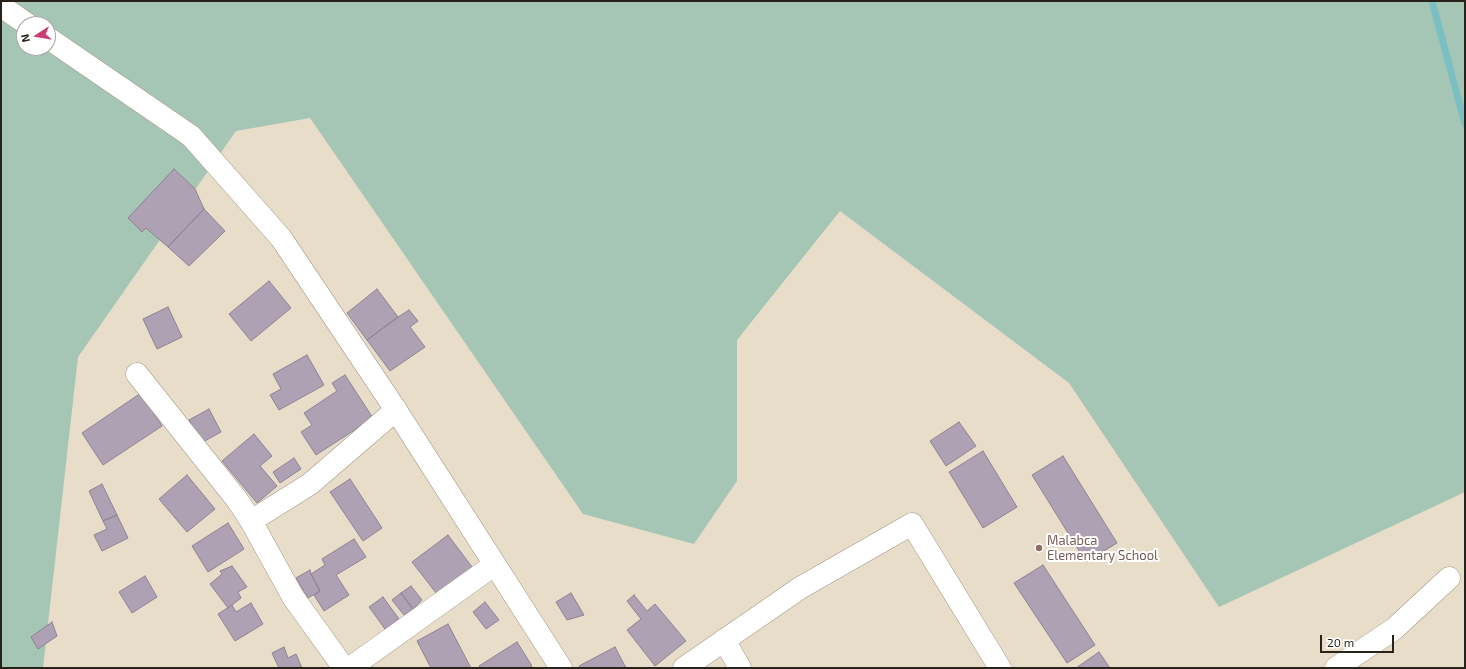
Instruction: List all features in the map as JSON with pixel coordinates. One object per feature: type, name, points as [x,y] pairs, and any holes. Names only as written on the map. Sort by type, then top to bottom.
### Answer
[{"type":"street","points":[[1,6],[16,16]]},
{"type":"street","points":[[56,43],[191,136],[281,238],[396,410],[561,668]]},
{"type":"street","points":[[137,374],[238,501],[251,521],[293,597],[344,668]]},
{"type":"street","points":[[251,521],[310,484],[396,410]]},
{"type":"street","points":[[684,668],[800,588],[912,524],[1000,668]]},
{"type":"street","points":[[350,668],[494,565]]},
{"type":"street","points":[[1336,668],[1394,629],[1449,578]]},
{"type":"street","points":[[724,640],[740,668]]},
{"type":"green space","points":[[1,1],[1465,1],[1465,492],[1219,607],[1069,383],[840,211],[737,340],[737,481],[694,544],[583,514],[310,118],[236,131],[78,357],[43,668],[1,668]]},
{"type":"building","points":[[174,169],[195,189],[204,209],[168,247],[146,228],[142,232],[128,218]]},
{"type":"building","points":[[204,209],[225,231],[189,266],[168,247]]},
{"type":"building","points":[[269,281],[291,308],[251,341],[229,314]]},
{"type":"building","points":[[377,289],[398,317],[367,340],[347,313]]},
{"type":"building","points":[[168,307],[182,337],[157,349],[143,319]]},
{"type":"building","points":[[409,310],[418,321],[410,327],[425,347],[390,371],[367,340]]},
{"type":"building","points":[[307,355],[324,385],[279,410],[270,395],[281,389],[273,374]]},
{"type":"building","points":[[345,375],[373,418],[316,455],[301,432],[312,425],[304,413],[337,391],[332,383]]},
{"type":"building","points":[[141,393],[162,426],[103,465],[82,433]]},
{"type":"building","points":[[209,409],[221,432],[201,443],[189,420]]},
{"type":"building","points":[[959,422],[976,446],[946,466],[930,441]]},
{"type":"building","points":[[254,434],[272,456],[260,466],[277,486],[257,503],[222,461]]},
{"type":"building","points":[[983,451],[1017,507],[983,528],[949,472]]},
{"type":"building","points":[[1063,456],[1117,543],[1086,562],[1032,475]]},
{"type":"building","points":[[294,458],[301,469],[280,483],[273,472]]},
{"type":"building","points":[[187,475],[215,509],[187,532],[159,499]]},
{"type":"building","points":[[350,479],[382,528],[363,541],[330,492]]},
{"type":"building","points":[[102,484],[117,515],[103,521],[89,491]]},
{"type":"building","points":[[117,515],[128,538],[102,551],[94,535],[107,529],[103,521]]},
{"type":"building","points":[[228,523],[244,549],[208,572],[192,546]]},
{"type":"building","points":[[448,535],[475,571],[440,598],[412,562]]},
{"type":"building","points":[[354,539],[366,557],[336,575],[349,595],[324,611],[314,595],[320,591],[311,574],[325,565],[322,559]]},
{"type":"building","points":[[1043,565],[1095,645],[1067,663],[1014,583]]},
{"type":"building","points":[[232,566],[247,587],[238,592],[241,598],[228,608],[210,584],[222,574],[220,571]]},
{"type":"building","points":[[310,570],[320,591],[308,598],[296,578]]},
{"type":"building","points":[[145,576],[157,597],[132,613],[119,592]]},
{"type":"building","points":[[411,586],[422,600],[413,609],[401,593]]},
{"type":"building","points":[[401,593],[413,609],[404,615],[392,600]]},
{"type":"building","points":[[571,593],[584,615],[567,620],[556,602]]},
{"type":"building","points":[[634,595],[647,611],[655,604],[686,641],[655,666],[627,630],[641,619],[627,601]]},
{"type":"building","points":[[383,597],[399,619],[385,629],[369,607]]},
{"type":"building","points":[[485,602],[499,620],[486,629],[473,612]]},
{"type":"building","points":[[251,603],[263,624],[235,641],[218,614],[232,605],[236,612]]},
{"type":"building","points":[[52,622],[57,636],[38,649],[31,637]]},
{"type":"building","points":[[448,624],[471,668],[431,668],[417,641]]},
{"type":"building","points":[[517,642],[532,666],[530,668],[481,668],[479,666]]},
{"type":"building","points":[[284,647],[288,658],[296,654],[302,668],[279,668],[272,653]]},
{"type":"building","points":[[615,647],[626,668],[580,668],[579,666]]},
{"type":"building","points":[[1099,652],[1110,668],[1076,668]]},
{"type":"waterway","points":[[1432,1],[1465,124]]},
{"type":"place","name":"Malabca Elementary School","points":[[1039,548]]}]
